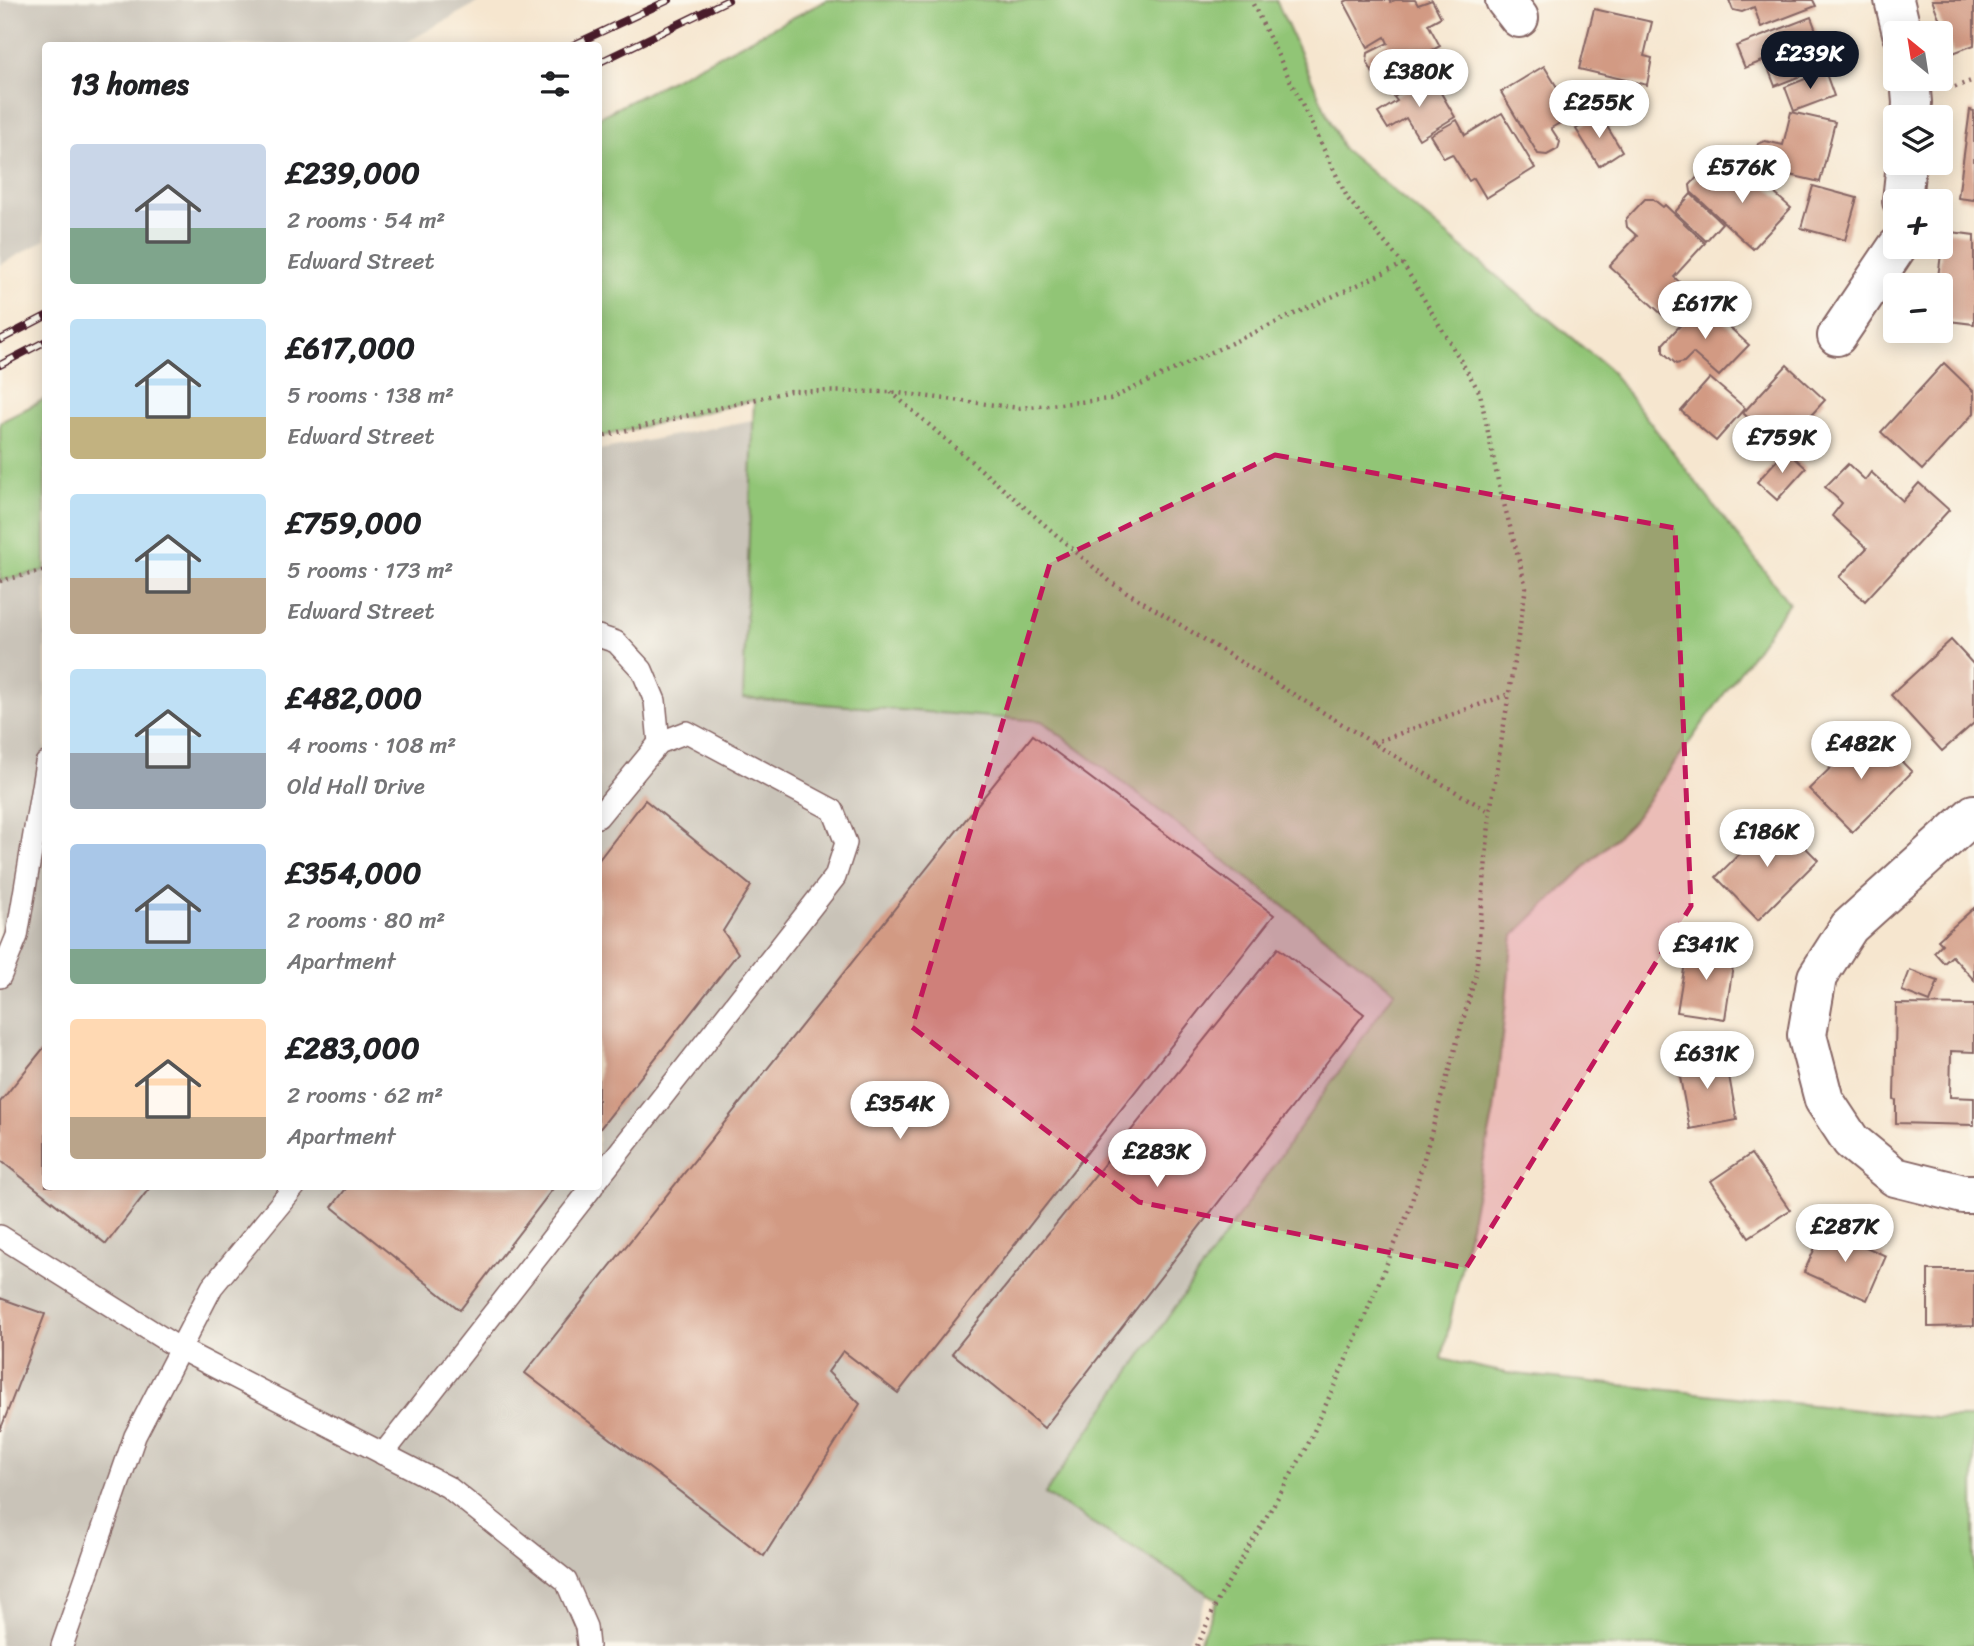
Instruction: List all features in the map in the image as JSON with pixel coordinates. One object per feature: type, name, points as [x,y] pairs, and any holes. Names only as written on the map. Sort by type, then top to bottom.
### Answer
[{"type":"street","points":[[1894,0],[1899,21]]},
{"type":"street","points":[[1837,336],[1889,259]]},
{"type":"street","points":[[1974,814],[1849,927],[1817,977],[1807,1035],[1824,1100],[1851,1141],[1895,1177],[1963,1194],[1974,1194]]},
{"type":"lane","points":[[602,637],[615,642],[642,670],[655,701],[659,743]]},
{"type":"lane","points":[[602,812],[659,743],[687,732],[833,810],[846,843],[835,877],[602,1175]]},
{"type":"lane","points":[[0,977],[17,936],[42,787]]},
{"type":"lane","points":[[62,1646],[135,1436],[212,1287],[292,1190]]},
{"type":"lane","points":[[383,1454],[590,1190]]},
{"type":"lane","points":[[0,1236],[180,1349],[448,1488],[566,1581],[586,1627],[588,1646]]},
{"type":"path","points":[[1197,1646],[1218,1601],[1306,1449],[1410,1208],[1476,974],[1490,812],[1526,587],[1498,481],[1480,393],[1403,264],[1348,199],[1251,0]]},
{"type":"path","points":[[602,436],[790,391],[890,392],[1019,408],[1110,399],[1403,264]]},
{"type":"path","points":[[890,392],[1112,583],[1490,812]]},
{"type":"path","points":[[0,581],[42,571]]},
{"type":"path","points":[[1373,743],[1510,694]]},
{"type":"highlighted area","points":[[1275,455],[1675,528],[1691,906],[1466,1268],[1139,1202],[912,1027],[1050,563]]},
{"type":"shaded area","points":[[0,0],[482,0],[407,42],[42,42],[42,242],[0,265]]},
{"type":"shaded area","points":[[768,417],[1062,714],[1415,992],[1217,1573],[1186,1646],[0,1646],[0,569],[42,561],[42,1190],[602,1190],[602,449]]},
{"type":"green space","points":[[827,0],[1276,0],[1343,149],[1608,368],[1789,603],[1633,821],[1513,936],[1494,1111],[1442,1359],[1506,1373],[1935,1418],[1974,1418],[1974,1646],[1197,1646],[1218,1600],[1045,1494],[1395,991],[1042,721],[743,698],[754,400],[602,436],[602,115]]},
{"type":"green space","points":[[42,401],[42,571],[0,581],[0,422]]},
{"type":"building","points":[[1415,0],[1418,5],[1432,0],[1441,17],[1428,24],[1440,46],[1383,77],[1374,75],[1367,62],[1368,53],[1388,43],[1385,37],[1368,47],[1344,2]]},
{"type":"building","points":[[1729,0],[1813,0],[1816,6],[1761,27],[1754,7],[1742,12],[1733,10]]},
{"type":"building","points":[[1932,0],[1974,0],[1974,45],[1953,53],[1953,21],[1940,21]]},
{"type":"building","points":[[1594,9],[1652,22],[1644,56],[1652,58],[1647,85],[1579,69]]},
{"type":"building","points":[[1811,17],[1829,65],[1775,86],[1765,60],[1745,68],[1736,46]]},
{"type":"building","points":[[1544,66],[1574,115],[1551,128],[1560,142],[1558,149],[1547,155],[1538,154],[1501,92]]},
{"type":"building","points":[[1825,71],[1834,96],[1794,111],[1785,87]]},
{"type":"building","points":[[1431,76],[1455,117],[1419,139],[1406,118],[1388,129],[1378,113],[1397,101],[1394,97]]},
{"type":"building","points":[[1970,110],[1974,111],[1974,200],[1958,198]]},
{"type":"building","points":[[1791,112],[1835,122],[1820,182],[1777,172],[1778,167],[1761,162],[1755,156],[1758,144],[1765,141],[1783,145]]},
{"type":"building","points":[[1502,113],[1535,168],[1486,198],[1474,178],[1469,181],[1452,154],[1444,158],[1430,135],[1457,120],[1465,135]]},
{"type":"building","points":[[1600,115],[1622,151],[1599,166],[1576,129]]},
{"type":"building","points":[[1745,167],[1791,208],[1753,249],[1691,192],[1690,185],[1700,174],[1707,174],[1724,190]]},
{"type":"building","points":[[1813,186],[1857,198],[1845,240],[1801,228]]},
{"type":"building","points":[[1691,194],[1722,223],[1706,241],[1675,212]]},
{"type":"building","points":[[1645,199],[1653,199],[1663,207],[1665,205],[1705,243],[1674,277],[1691,293],[1667,319],[1609,266],[1637,236],[1627,227],[1626,219]]},
{"type":"building","points":[[1953,232],[1974,235],[1974,324],[1953,321],[1953,273],[1939,273],[1940,259],[1953,259]]},
{"type":"building","points":[[1702,302],[1749,345],[1719,376],[1693,353],[1684,362],[1676,364],[1663,352],[1663,344]]},
{"type":"building","points":[[1944,363],[1974,392],[1974,413],[1922,470],[1881,432]]},
{"type":"building","points":[[1787,365],[1825,400],[1781,448],[1743,413]]},
{"type":"building","points":[[1710,378],[1745,408],[1716,441],[1681,411]]},
{"type":"building","points":[[1786,450],[1806,468],[1777,500],[1757,482]]},
{"type":"building","points":[[1848,464],[1865,480],[1871,472],[1903,501],[1919,483],[1949,510],[1865,601],[1839,577],[1867,548],[1832,516],[1842,503],[1825,487]]},
{"type":"building","points":[[1951,640],[1974,665],[1974,723],[1942,751],[1891,695]]},
{"type":"building","points":[[1870,729],[1912,772],[1852,832],[1809,789]]},
{"type":"building","points":[[1033,735],[1274,915],[898,1393],[843,1351],[828,1372],[860,1404],[764,1556],[525,1373]]},
{"type":"building","points":[[645,800],[751,886],[723,931],[738,953],[602,1126],[602,856]]},
{"type":"building","points":[[1776,818],[1818,860],[1758,920],[1716,877]]},
{"type":"building","points":[[1974,908],[1974,980],[1952,956],[1944,963],[1934,952],[1942,944],[1938,940]]},
{"type":"building","points":[[1688,945],[1735,952],[1725,1019],[1677,1012]]},
{"type":"building","points":[[1278,948],[1364,1014],[1044,1428],[952,1353]]},
{"type":"building","points":[[1910,970],[1938,981],[1930,1002],[1902,991]]},
{"type":"building","points":[[1896,1004],[1974,1005],[1974,1052],[1951,1051],[1950,1097],[1974,1098],[1974,1125],[1896,1123]]},
{"type":"building","points":[[42,1050],[42,1190],[148,1190],[106,1244],[0,1160],[0,1102]]},
{"type":"building","points":[[1725,1054],[1737,1120],[1690,1129],[1677,1062]]},
{"type":"building","points":[[1751,1154],[1790,1210],[1749,1237],[1711,1181]]},
{"type":"building","points":[[345,1190],[552,1190],[460,1310],[332,1207]]},
{"type":"building","points":[[1824,1228],[1886,1256],[1867,1300],[1804,1272]]},
{"type":"building","points":[[1928,1270],[1974,1270],[1974,1326],[1928,1327]]},
{"type":"building","points":[[0,1298],[45,1314],[0,1431]]},
{"type":"railway","points":[[580,42],[669,0]]},
{"type":"railway","points":[[602,61],[728,0]]},
{"type":"railway","points":[[0,340],[42,318]]},
{"type":"railway","points":[[0,365],[42,343]]}]
